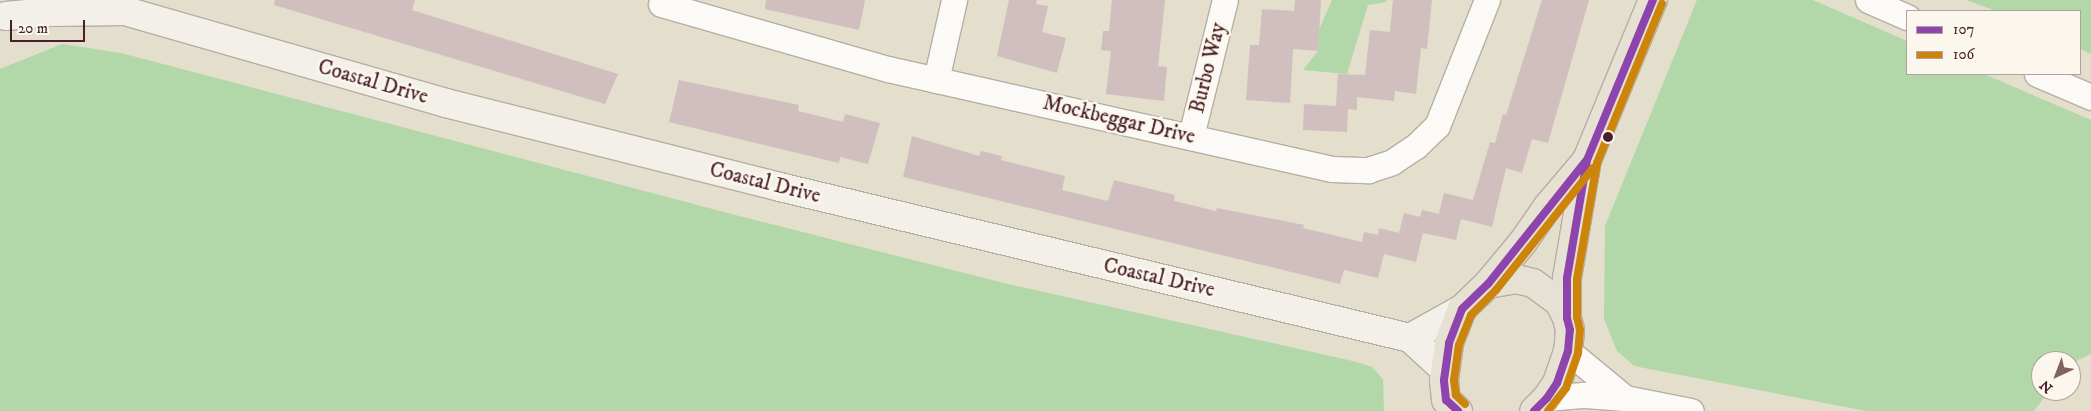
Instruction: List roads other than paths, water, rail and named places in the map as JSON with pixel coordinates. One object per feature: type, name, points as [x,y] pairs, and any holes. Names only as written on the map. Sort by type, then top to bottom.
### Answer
[{"type":"main road","points":[[1567,318],[1567,278],[1587,160],[1653,0]]},
{"type":"main road","points":[[1450,407],[1445,370],[1449,343],[1462,308],[1488,284],[1523,242],[1548,206],[1587,160]]},
{"type":"main road","points":[[1488,284],[1516,280],[1533,283],[1559,302],[1567,318],[1570,330],[1568,351],[1557,383],[1540,404]]},
{"type":"street","points":[[936,80],[954,0]]},
{"type":"street","name":"Burbo Way","points":[[1191,136],[1225,0]]},
{"type":"street","name":"Mockbeggar Drive","points":[[677,5],[888,69],[1332,169],[1368,170],[1392,162],[1416,146],[1436,126],[1487,0]]},
{"type":"street","points":[[1868,0],[1906,17]]},
{"type":"street","name":"Coastal Drive","points":[[8,12],[50,12],[116,6],[446,103],[799,192],[1410,338],[1445,370]]},
{"type":"street","points":[[2039,75],[2091,97]]},
{"type":"street","points":[[1410,338],[1462,308]]},
{"type":"street","points":[[1568,351],[1625,398]]},
{"type":"street","points":[[1540,404],[1585,395],[1625,398],[1691,411]]}]
